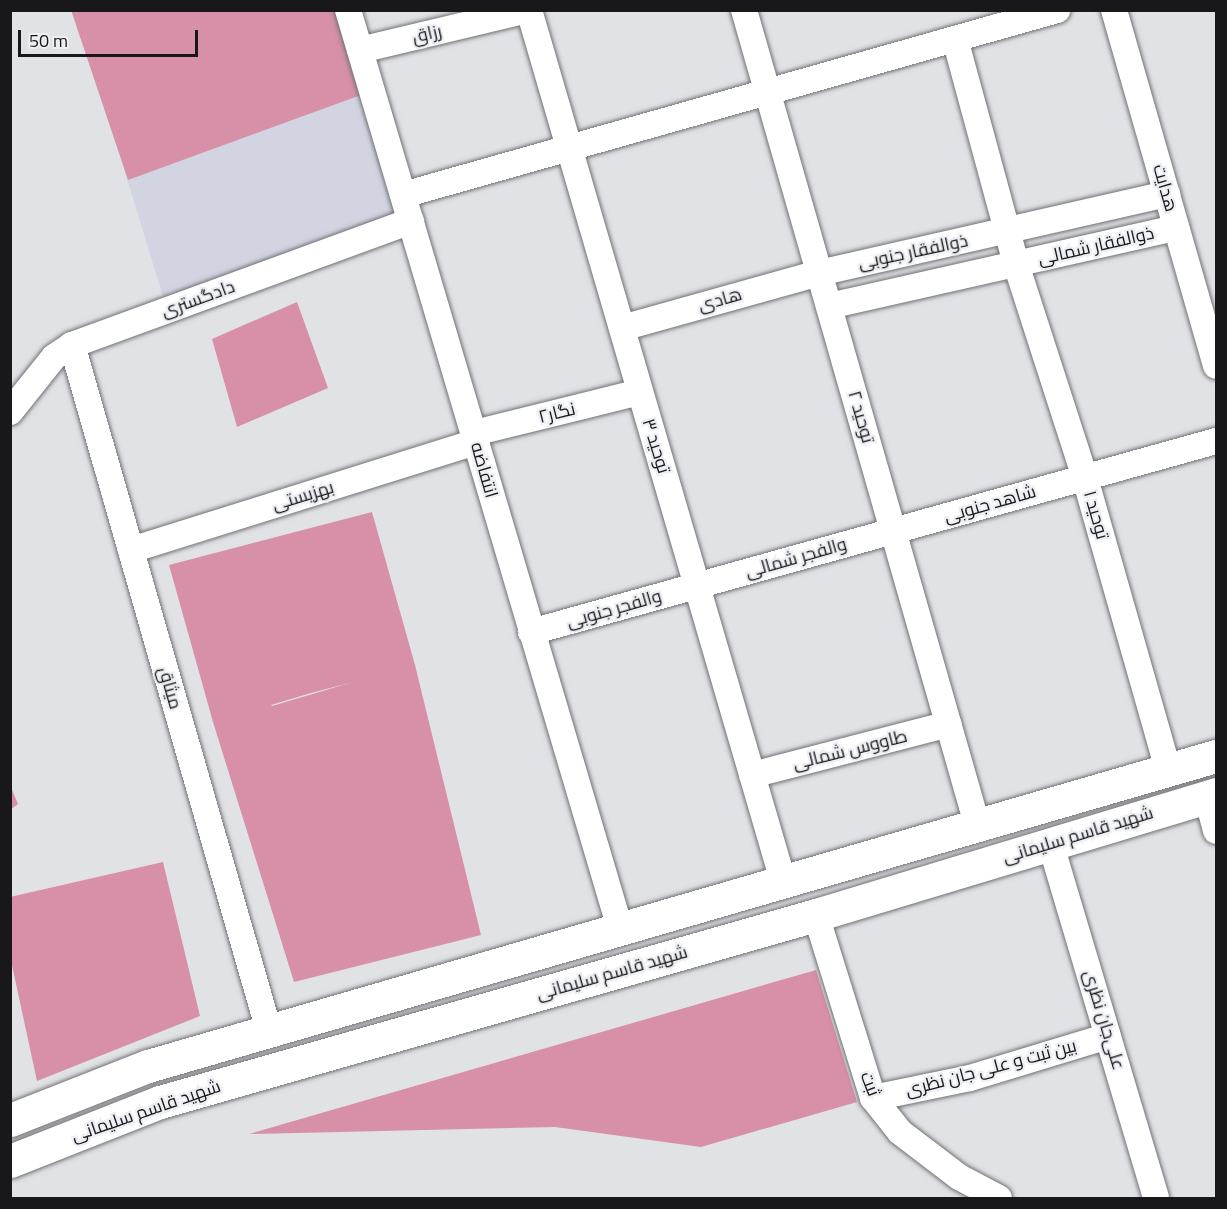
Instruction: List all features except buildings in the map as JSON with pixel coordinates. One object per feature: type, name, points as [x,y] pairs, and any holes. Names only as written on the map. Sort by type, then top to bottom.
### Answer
[{"type":"main road","name":"شهید قاسم سلیمانی","points":[[10,1120],[148,1066],[1216,756]]},
{"type":"main road","name":"شهید قاسم سلیمانی","points":[[10,1161],[160,1102],[816,915],[1050,842],[1212,795]]},
{"type":"street","name":"انتفاضه","points":[[348,10],[620,928]]},
{"type":"street","name":"رزاق","points":[[360,50],[528,10]]},
{"type":"street","name":"توحید ۳","points":[[528,10],[783,881]]},
{"type":"street","name":"توحید ۲","points":[[744,10],[977,824]]},
{"type":"street","points":[[403,195],[1058,10]]},
{"type":"street","name":"هدایت","points":[[1114,10],[1176,228],[1214,350]]},
{"type":"street","points":[[955,39],[1016,264]]},
{"type":"street","name":"ذوالفقار شمالی","points":[[1007,232],[1167,194]]},
{"type":"street","name":"دادگستری","points":[[10,412],[54,357],[72,345],[411,221]]},
{"type":"street","name":"ذوالفقار شمالی","points":[[1016,264],[1176,228]]},
{"type":"street","name":"ذوالفقار جنوبی","points":[[819,273],[1007,232]]},
{"type":"street","name":"ذوالفقار جنوبی","points":[[829,306],[1016,264]]},
{"type":"street","name":"توحید ۱","points":[[1016,264],[1085,478],[1168,769]]},
{"type":"street","name":"هادی","points":[[621,328],[819,273]]},
{"type":"street","name":"میثاق","points":[[72,345],[269,1031]]},
{"type":"street","name":"نگار۲","points":[[475,437],[640,392]]},
{"type":"street","name":"بهزیستی","points":[[131,550],[475,437]]},
{"type":"street","name":"شاهد جنوبی","points":[[894,531],[1216,441]]},
{"type":"street","name":"والفجر شمالی","points":[[698,585],[894,531]]},
{"type":"street","name":"والفجر جنوبی","points":[[531,632],[698,585]]},
{"type":"street","name":"طاووس شمالی","points":[[752,775],[948,724]]},
{"type":"street","points":[[1212,795],[1216,831]]},
{"type":"street","name":"علی‌جان نظری","points":[[1050,842],[1156,1198]]},
{"type":"street","name":"ثبت","points":[[816,915],[873,1098],[900,1132],[959,1177],[999,1198]]},
{"type":"street","name":"بین ثبت و علی جان نظری","points":[[873,1098],[970,1077],[1108,1036]]},
{"type":"shaded area","points":[[372,91],[412,221],[163,297],[123,167]]}]
